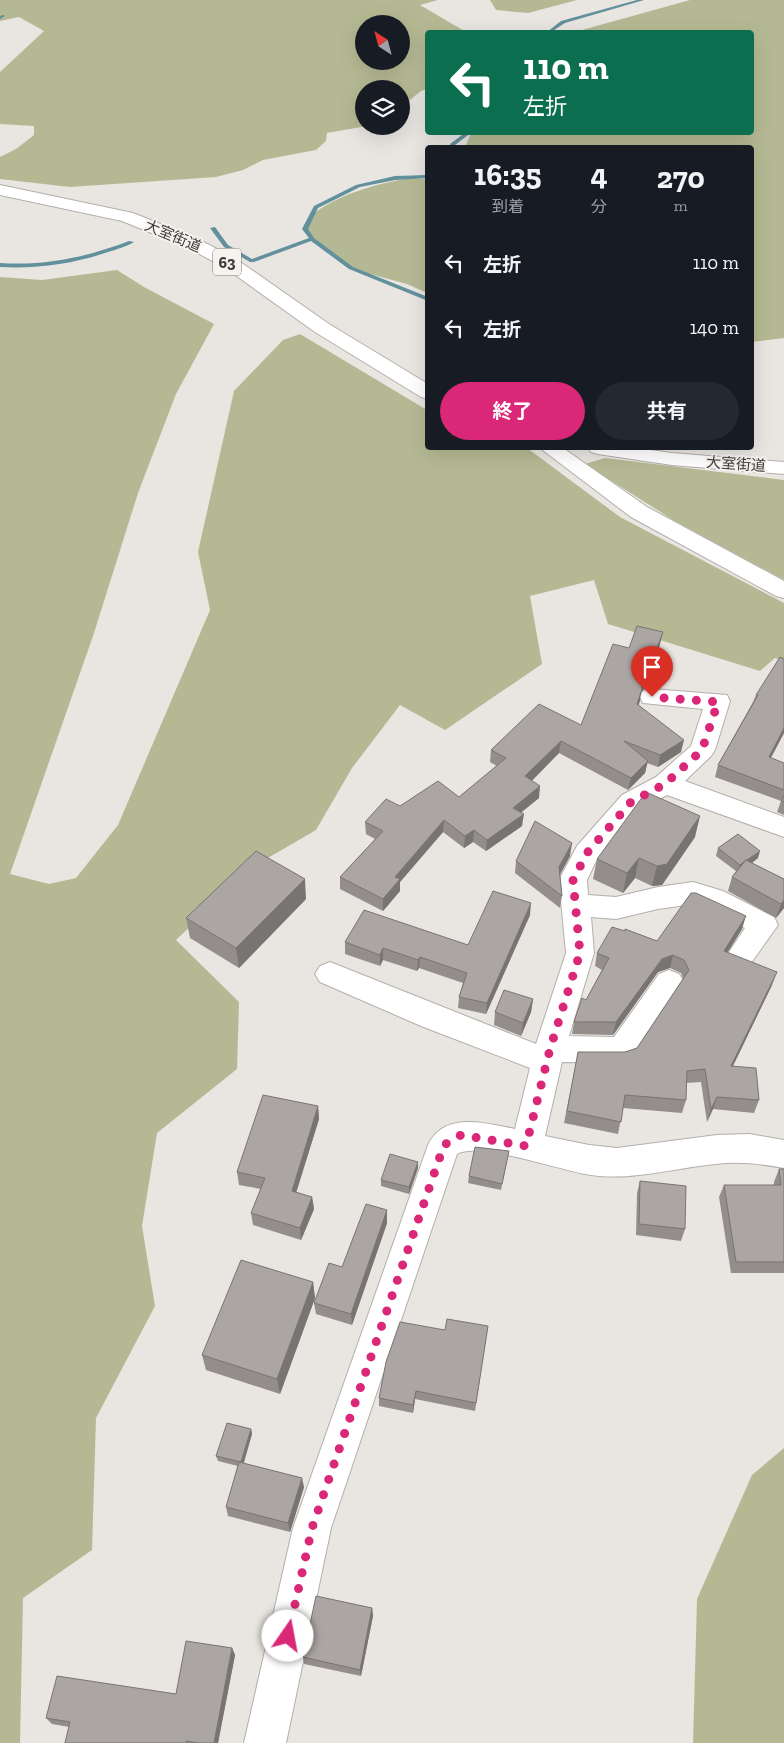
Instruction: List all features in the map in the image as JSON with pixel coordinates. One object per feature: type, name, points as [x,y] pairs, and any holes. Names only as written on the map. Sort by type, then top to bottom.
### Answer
[{"type":"main road","name":"大室街道","points":[[0,190],[127,217],[192,243],[230,263],[330,333],[425,391]]},
{"type":"main road","points":[[553,450],[639,512],[784,591]]},
{"type":"main road","name":"大室街道","points":[[611,450],[672,459],[784,468]]},
{"type":"main road","points":[[526,1146],[548,1055],[580,953],[573,880],[587,853],[631,802],[665,784],[702,750],[718,702],[652,697]]},
{"type":"main road","points":[[665,784],[784,827]]},
{"type":"main road","points":[[574,905],[616,908],[658,898],[693,893],[712,899],[764,926],[739,958]]},
{"type":"main road","points":[[330,974],[432,1017],[548,1055],[622,1050],[669,982]]},
{"type":"main road","points":[[265,1743],[312,1528],[444,1145],[461,1135],[526,1146],[589,1160],[617,1163],[717,1149],[749,1148],[784,1154]]},
{"type":"green space","points":[[0,0],[438,0],[420,5],[463,30],[425,30],[425,90],[410,100],[410,80],[355,80],[355,128],[327,133],[326,141],[316,150],[263,160],[243,170],[216,177],[70,187],[0,179],[0,157],[16,149],[34,135],[34,126],[0,124],[0,72],[44,31],[19,17],[0,21]]},
{"type":"green space","points":[[490,0],[577,0],[528,13],[496,10]]},
{"type":"green space","points":[[690,0],[784,0],[784,338],[754,342],[754,145],[466,145],[470,135],[754,135],[754,30],[582,30]]},
{"type":"green space","points":[[409,178],[425,179],[425,292],[407,284],[355,270],[307,233],[308,218],[319,210],[343,197],[382,184]]},
{"type":"green space","points":[[117,270],[144,287],[214,324],[176,394],[138,493],[94,633],[10,874],[49,884],[76,878],[118,825],[210,610],[198,552],[234,391],[283,340],[300,334],[425,409],[425,450],[530,450],[620,517],[784,603],[784,661],[775,658],[760,671],[608,624],[594,580],[530,596],[542,664],[445,730],[400,705],[352,768],[316,830],[254,866],[176,940],[239,1002],[237,1069],[157,1133],[142,1226],[155,1306],[96,1418],[92,1550],[23,1598],[20,1743],[0,1743],[0,277],[42,280]]},
{"type":"green space","points":[[605,458],[784,480],[784,580],[673,520],[585,464]]},
{"type":"green space","points":[[784,1448],[784,1743],[693,1743],[697,1599],[752,1475]]},
{"type":"building","points":[[637,626],[663,632],[646,677],[641,684],[642,689],[637,704],[684,740],[660,755],[624,741],[648,761],[631,778],[561,741],[525,776],[540,786],[513,808],[524,814],[487,840],[474,830],[465,836],[444,820],[395,877],[400,879],[383,899],[340,877],[383,831],[365,822],[386,799],[400,806],[438,781],[459,797],[506,758],[491,750],[539,704],[581,725],[613,644],[629,648]]},
{"type":"building","points":[[780,657],[784,659],[784,728],[769,757],[784,763],[784,790],[718,765],[758,695],[756,695]]},
{"type":"building","points":[[646,792],[700,816],[667,864],[657,866],[639,858],[627,873],[597,859]]},
{"type":"building","points":[[535,821],[572,843],[559,867],[562,896],[516,861]]},
{"type":"building","points":[[738,834],[760,851],[740,865],[718,848]]},
{"type":"building","points":[[256,851],[305,879],[236,948],[186,918]]},
{"type":"building","points":[[746,860],[784,879],[784,900],[781,904],[732,877]]},
{"type":"building","points":[[493,891],[531,903],[487,1003],[459,997],[467,973],[420,957],[418,960],[383,948],[380,955],[345,942],[364,910],[468,945]]},
{"type":"building","points":[[691,893],[696,893],[746,916],[724,951],[777,972],[731,1066],[756,1068],[759,1100],[717,1097],[711,1109],[705,1069],[687,1071],[686,1100],[625,1095],[621,1122],[567,1111],[578,1052],[625,1052],[637,1048],[689,970],[684,960],[673,955],[662,959],[616,1022],[574,1022],[582,998],[586,1000],[609,958],[597,953],[612,927],[625,931],[625,929],[657,941]]},
{"type":"building","points":[[504,990],[533,999],[523,1023],[495,1012]]},
{"type":"building","points":[[263,1095],[318,1106],[292,1191],[312,1197],[300,1228],[251,1213],[265,1178],[237,1172]]},
{"type":"building","points":[[475,1147],[509,1151],[502,1184],[469,1176]]},
{"type":"building","points":[[390,1154],[418,1162],[409,1187],[381,1180]]},
{"type":"building","points":[[779,1169],[784,1169],[784,1262],[736,1262],[724,1185],[781,1185]]},
{"type":"building","points":[[640,1181],[686,1186],[685,1229],[639,1224]]},
{"type":"building","points":[[366,1204],[387,1210],[351,1314],[314,1303],[329,1263],[342,1267]]},
{"type":"building","points":[[241,1260],[313,1282],[277,1379],[202,1355]]},
{"type":"building","points":[[447,1319],[488,1326],[476,1403],[416,1391],[413,1405],[379,1398],[386,1362],[400,1322],[445,1330]]},
{"type":"building","points":[[227,1423],[251,1429],[241,1462],[216,1456]]},
{"type":"building","points":[[239,1462],[302,1478],[288,1523],[226,1507]]},
{"type":"building","points":[[316,1596],[372,1608],[360,1670],[303,1657]]},
{"type":"building","points":[[186,1641],[232,1648],[214,1743],[186,1741],[186,1743],[65,1743],[70,1722],[46,1718],[57,1676],[176,1694]]},
{"type":"waterway","points":[[552,30],[563,22],[642,0]]},
{"type":"waterway","points":[[452,145],[466,135]]},
{"type":"waterway","points":[[312,239],[305,229],[316,207],[358,186],[395,178],[425,176]]},
{"type":"waterway","points":[[213,228],[226,246],[252,261],[312,239]]},
{"type":"waterway","points":[[312,239],[351,268],[425,298]]},
{"type":"waterway","points":[[0,265],[51,264],[83,258],[131,242]]},
{"type":"route","points":[[288,1636],[312,1528],[444,1145],[461,1135],[491,1138],[526,1146],[550,1049],[580,953],[573,880],[587,853],[631,802],[665,784],[702,750],[718,702],[652,697]]}]
